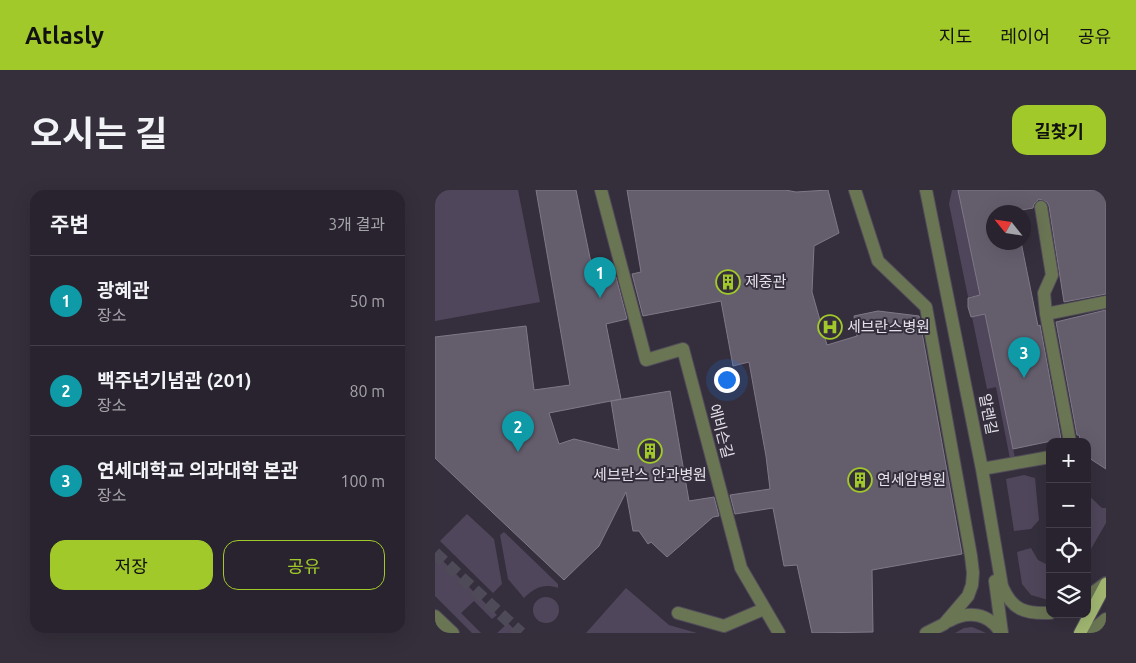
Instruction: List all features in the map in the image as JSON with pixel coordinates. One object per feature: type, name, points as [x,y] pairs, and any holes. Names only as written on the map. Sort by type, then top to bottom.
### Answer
[{"type":"main road","points":[[1080,633],[1106,583]]},
{"type":"street","name":"에비슨길","points":[[601,190],[646,360],[683,349],[741,568],[779,633]]},
{"type":"street","points":[[855,190],[878,261],[926,307],[973,570],[971,590],[942,628]]},
{"type":"street","name":"알렌길","points":[[927,190],[982,469],[1002,586],[1013,604],[1029,613],[1046,613]]},
{"type":"street","points":[[1041,207],[1052,276],[1044,293],[1046,314],[1069,438]]},
{"type":"street","points":[[1046,314],[1106,302]]},
{"type":"street","points":[[982,469],[1046,458]]},
{"type":"street","points":[[996,550],[994,572],[1002,633]]},
{"type":"street","points":[[1091,594],[1106,583]]},
{"type":"street","points":[[678,613],[724,626],[764,610]]},
{"type":"street","points":[[926,633],[942,628],[964,614],[975,614],[985,617],[994,623],[1002,633]]},
{"type":"street","points":[[435,616],[453,633]]},
{"type":"street","points":[[1089,633],[1106,619]]},
{"type":"shaded area","points":[[435,190],[518,190],[540,302],[435,321]]},
{"type":"shaded area","points":[[952,190],[958,190],[980,295],[968,297],[949,204]]},
{"type":"shaded area","points":[[985,314],[1015,458],[1010,459],[996,387],[987,389],[972,317]]},
{"type":"shaded area","points":[[1024,475],[1035,478],[1039,520],[1031,529],[1014,531],[1006,479]]},
{"type":"shaded area","points":[[1091,498],[1102,508],[1106,508],[1106,523],[1091,549]]},
{"type":"shaded area","points":[[467,514],[494,539],[502,584],[493,593],[440,541]]},
{"type":"shaded area","points":[[504,532],[558,584],[558,588],[540,587],[524,598],[508,579],[500,535]]},
{"type":"shaded area","points":[[1031,548],[1038,560],[1046,564],[1046,599],[1031,595],[1022,584],[1017,552]]},
{"type":"shaded area","points":[[435,553],[497,615],[492,619],[474,601],[461,613],[481,633],[472,633],[435,596]]},
{"type":"shaded area","points":[[626,588],[669,625],[697,633],[586,633]]},
{"type":"shaded area","points":[[546,597],[555,601],[559,610],[555,619],[546,623],[537,619],[533,610],[537,601]]},
{"type":"shaded area","points":[[508,623],[518,633],[497,633]]},
{"type":"shaded area","points":[[972,627],[986,633],[955,633],[964,628]]},
{"type":"building","points":[[536,190],[576,190],[595,282],[616,277],[627,319],[606,324],[621,399],[549,413],[559,444],[574,439],[619,450],[611,401],[670,391],[689,501],[714,497],[719,516],[713,517],[667,557],[651,542],[648,544],[639,531],[633,531],[626,492],[599,546],[564,580],[435,458],[435,337],[526,326],[534,390],[570,385]]},
{"type":"building","name":"연세암병원","points":[[627,190],[785,190],[796,192],[828,190],[839,233],[814,246],[812,292],[827,345],[857,336],[854,316],[878,311],[919,316],[962,554],[872,570],[873,632],[812,633],[797,565],[784,566],[773,508],[735,514],[730,495],[770,489],[749,362],[733,366],[721,301],[643,316],[632,274],[641,272]]},
{"type":"building","points":[[958,190],[1106,190],[1106,294],[1064,302],[1047,202],[1039,199],[1031,208],[1031,205],[986,205],[986,250],[1023,250],[1038,326],[1040,325],[1061,438],[1046,438],[1046,442],[1013,449],[985,314],[971,317],[968,307],[968,298],[980,295]]},
{"type":"building","points":[[1106,310],[1106,469],[1091,459],[1091,438],[1080,438],[1077,435],[1056,322]]},
{"type":"tunnel","points":[[435,553],[521,633]]},
{"type":"place","name":"제중관","points":[[728,282]]},
{"type":"place","name":"광혜관","points":[[600,298]]},
{"type":"place","name":"세브란스병원","points":[[830,327]]},
{"type":"place","name":"연세대학교 의과대학 본관","points":[[1024,378]]},
{"type":"place","name":"세브란스 안과병원","points":[[650,451]]},
{"type":"place","name":"백주년기념관 (201)","points":[[518,452]]},
{"type":"place","name":"연세암병원","points":[[860,480]]}]
